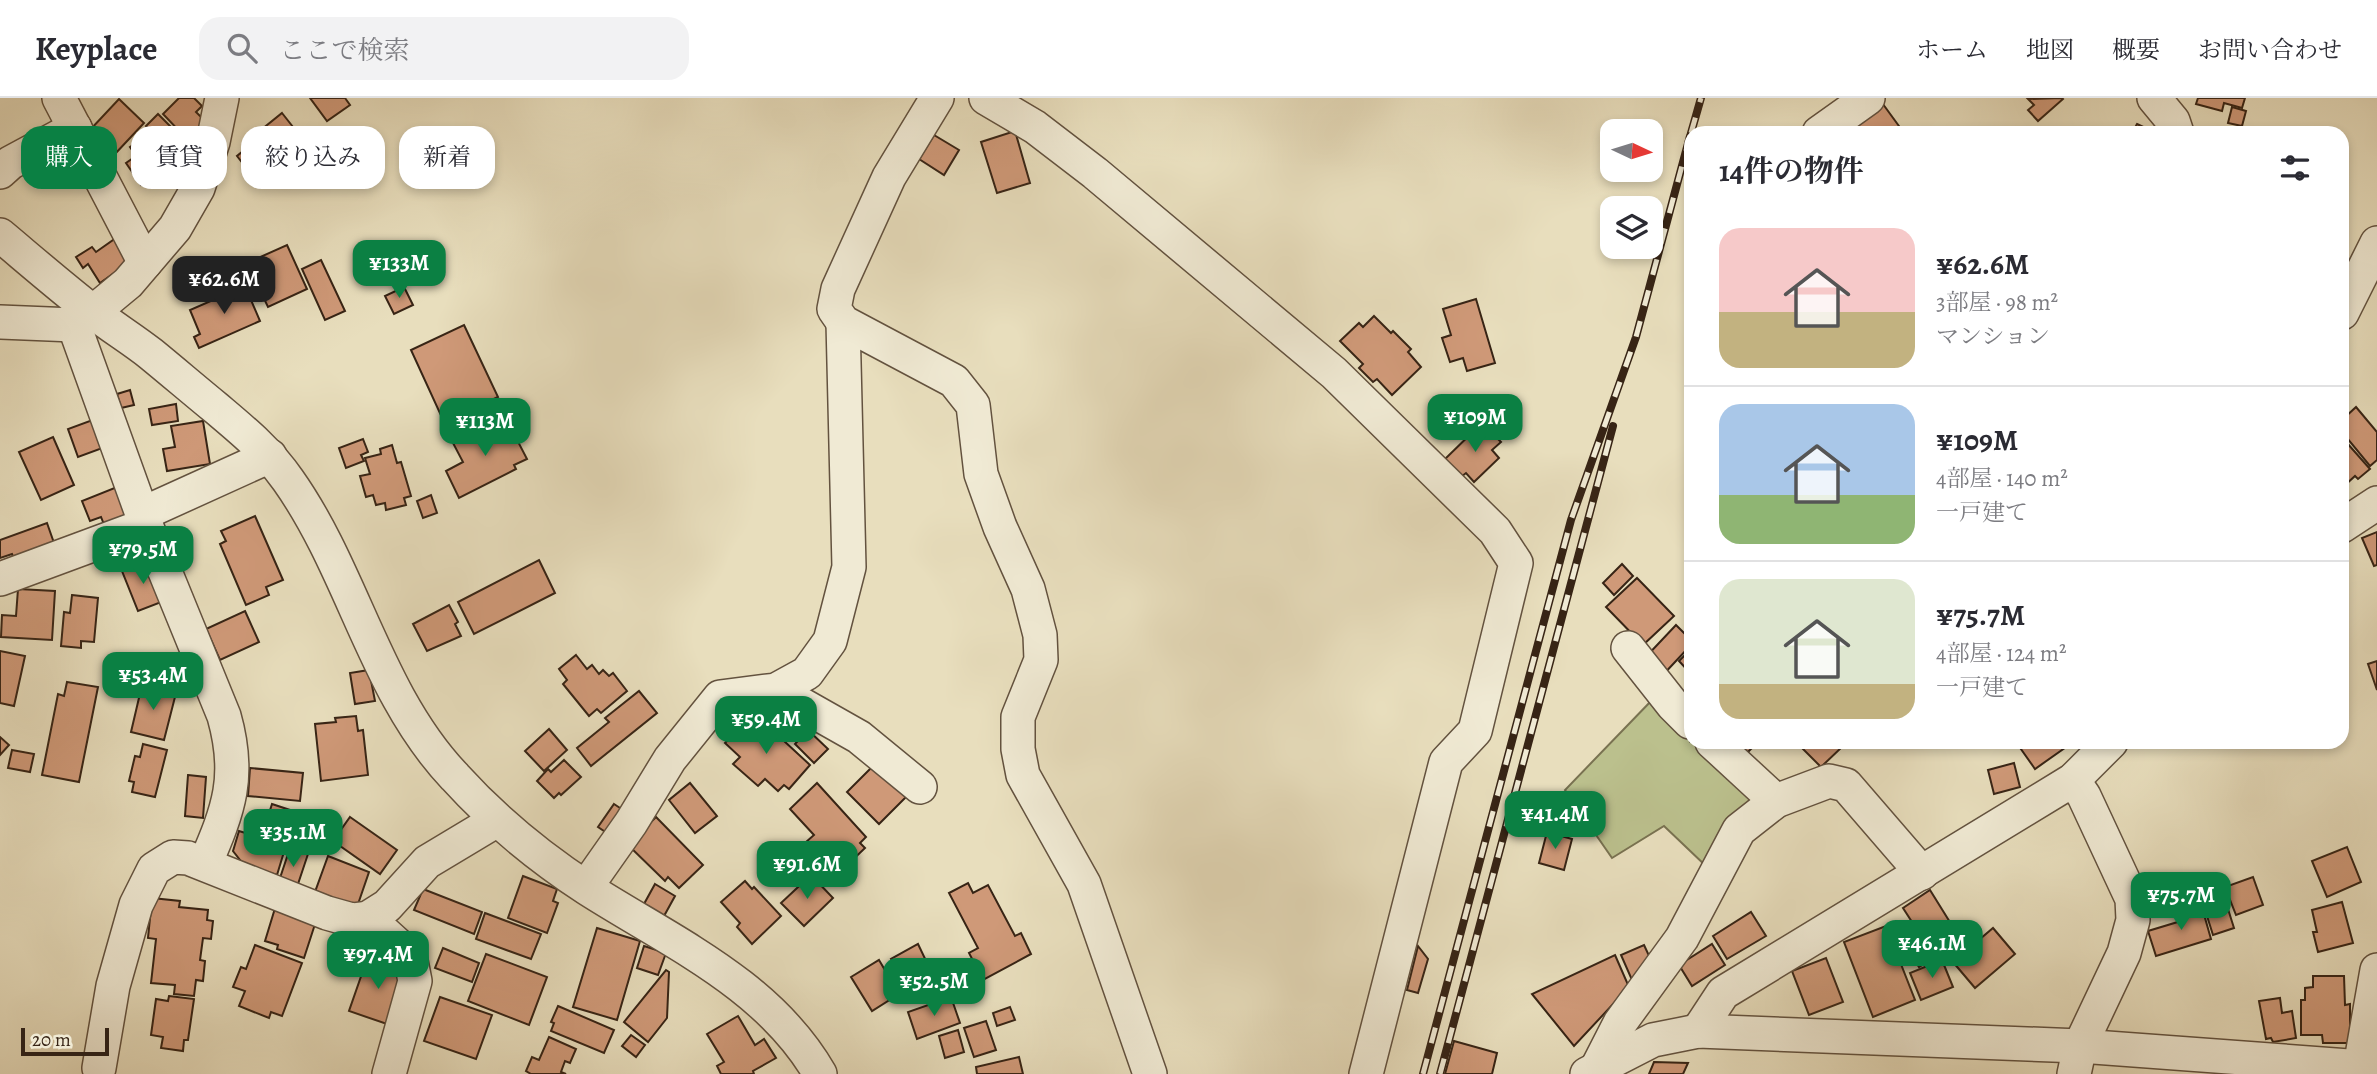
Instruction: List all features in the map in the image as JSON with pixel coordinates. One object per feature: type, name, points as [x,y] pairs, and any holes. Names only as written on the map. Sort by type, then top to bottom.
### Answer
[{"type":"street","points":[[59,98],[74,126]]},
{"type":"street","points":[[0,322],[84,318],[128,283],[174,228],[198,188],[213,142],[222,98]]},
{"type":"street","points":[[937,98],[889,177],[838,289],[834,309],[843,322],[954,381],[973,405],[981,474],[1000,527],[1028,589],[1040,635],[1041,660],[1018,717],[1018,749],[1023,775],[1084,884],[1150,1074]]},
{"type":"street","points":[[986,98],[1040,112],[1106,182],[1334,373],[1495,531],[1516,563],[1475,731],[1446,762],[1366,1074]]},
{"type":"street","points":[[1829,126],[1868,98]]},
{"type":"street","points":[[2154,98],[2175,126]]},
{"type":"street","points":[[0,172],[21,157]]},
{"type":"street","points":[[107,189],[145,263]]},
{"type":"street","points":[[0,235],[84,318],[149,353],[270,456],[319,530],[397,697],[441,762],[522,841],[586,887],[722,971],[779,1017],[820,1074]]},
{"type":"street","points":[[2349,299],[2377,243]]},
{"type":"street","points":[[84,318],[144,520],[224,716],[232,743],[230,801],[205,864]]},
{"type":"street","points":[[586,887],[631,823],[670,759],[720,698],[776,690],[807,673],[830,641],[849,567],[843,322]]},
{"type":"street","points":[[0,579],[144,520],[270,456]]},
{"type":"street","points":[[2349,521],[2377,503]]},
{"type":"street","points":[[1628,648],[1684,716]]},
{"type":"street","points":[[776,690],[859,737],[920,787]]},
{"type":"street","points":[[1720,749],[1776,801]]},
{"type":"street","points":[[1698,1031],[1724,993],[2073,779],[2104,749]]},
{"type":"street","points":[[2073,779],[2084,796],[2132,900],[2133,920],[2124,953],[2077,1060]]},
{"type":"street","points":[[1592,1071],[1620,1023],[1682,938],[1739,830],[1776,801],[1829,781],[1846,785],[1923,873]]},
{"type":"street","points":[[99,1068],[113,986],[136,905],[154,869],[173,858],[188,859],[327,912],[352,920],[368,918],[387,906],[427,862],[498,820]]},
{"type":"street","points":[[368,918],[410,956],[415,981],[389,1074]]},
{"type":"street","points":[[1592,1071],[1653,1040],[1698,1031],[2077,1060],[2359,1069],[2377,970]]},
{"type":"green space","points":[[1654,698],[1684,726],[1684,749],[1708,749],[1762,803],[1707,867],[1664,826],[1612,858],[1565,790]]},
{"type":"building","points":[[179,98],[194,98],[202,106],[196,112],[208,124],[174,126],[163,114]]},
{"type":"building","points":[[310,98],[345,98],[350,105],[327,121]]},
{"type":"building","points":[[2198,98],[2245,98],[2242,108],[2224,103],[2222,111],[2196,104]]},
{"type":"building","points":[[119,99],[144,123],[141,126],[131,126],[131,137],[117,152],[117,126],[94,126]]},
{"type":"building","points":[[2028,99],[2063,99],[2038,121],[2028,110],[2034,105]]},
{"type":"building","points":[[1880,100],[1899,126],[1853,126]]},
{"type":"building","points":[[2232,107],[2246,111],[2242,126],[2228,123]]},
{"type":"building","points":[[282,113],[292,126],[266,126]]},
{"type":"building","points":[[158,114],[170,126],[146,126]]},
{"type":"building","points":[[1015,131],[1030,183],[997,193],[981,142]]},
{"type":"building","points":[[934,135],[959,150],[944,175],[919,159]]},
{"type":"building","points":[[116,238],[131,261],[100,283],[88,264],[83,268],[76,257],[92,247],[96,252]]},
{"type":"building","points":[[287,245],[307,289],[268,307],[247,263]]},
{"type":"building","points":[[321,260],[345,311],[325,320],[302,269]]},
{"type":"building","points":[[245,286],[260,321],[199,348],[194,337],[200,334],[190,310]]},
{"type":"building","points":[[404,287],[413,305],[394,314],[385,296]]},
{"type":"building","points":[[1476,299],[1495,363],[1467,371],[1463,358],[1450,362],[1442,338],[1451,335],[1443,309]]},
{"type":"building","points":[[1374,316],[1411,349],[1408,352],[1421,367],[1392,395],[1377,379],[1373,382],[1359,368],[1363,364],[1340,341],[1359,323],[1363,327]]},
{"type":"building","points":[[464,325],[498,397],[444,422],[411,350]]},
{"type":"building","points":[[130,390],[134,405],[121,408],[117,394]]},
{"type":"building","points":[[176,404],[178,421],[152,425],[149,409]]},
{"type":"building","points":[[2356,407],[2377,432],[2377,460],[2370,466],[2349,440],[2349,414]]},
{"type":"building","points":[[98,418],[108,446],[78,457],[68,429]]},
{"type":"building","points":[[203,421],[210,464],[167,471],[163,449],[175,447],[171,426]]},
{"type":"building","points":[[495,421],[503,435],[512,430],[527,459],[514,465],[516,469],[459,498],[446,471],[463,462],[453,443]]},
{"type":"building","points":[[1482,423],[1501,442],[1492,450],[1499,458],[1474,482],[1466,473],[1461,477],[1444,460]]},
{"type":"building","points":[[53,437],[74,485],[41,500],[19,452]]},
{"type":"building","points":[[363,439],[368,452],[361,455],[364,461],[346,468],[339,448]]},
{"type":"building","points":[[392,445],[397,463],[401,462],[411,496],[404,498],[406,505],[386,510],[385,503],[376,505],[373,495],[366,497],[360,476],[370,474],[365,458],[381,454],[380,449]]},
{"type":"building","points":[[2349,445],[2370,469],[2358,479],[2355,476],[2349,482]]},
{"type":"building","points":[[122,485],[136,520],[107,532],[101,517],[90,521],[82,501]]},
{"type":"building","points":[[431,495],[437,513],[423,518],[417,501]]},
{"type":"building","points":[[255,516],[283,580],[266,587],[269,595],[246,605],[220,544],[226,541],[221,531]]},
{"type":"building","points":[[47,523],[54,543],[15,561],[12,554],[0,558],[0,540]]},
{"type":"building","points":[[2377,532],[2377,565],[2374,566],[2362,538]]},
{"type":"building","points":[[148,560],[164,601],[138,611],[122,571]]},
{"type":"building","points":[[539,560],[555,593],[474,634],[458,602]]},
{"type":"building","points":[[1622,564],[1633,576],[1614,595],[1603,583]]},
{"type":"building","points":[[1637,578],[1674,616],[1643,645],[1606,607]]},
{"type":"building","points":[[18,589],[55,591],[52,640],[1,637],[2,615],[16,616]]},
{"type":"building","points":[[72,595],[98,598],[94,642],[81,641],[81,648],[61,646],[64,612],[70,613]]},
{"type":"building","points":[[449,605],[458,622],[455,624],[461,636],[427,651],[413,624]]},
{"type":"building","points":[[245,611],[259,642],[220,660],[206,629]]},
{"type":"building","points":[[1676,625],[1684,633],[1684,652],[1660,678],[1642,661]]},
{"type":"building","points":[[0,651],[25,656],[14,706],[0,703]]},
{"type":"building","points":[[576,655],[587,669],[592,665],[599,674],[603,670],[609,676],[613,673],[627,691],[601,713],[597,709],[589,716],[563,684],[567,680],[559,669]]},
{"type":"building","points":[[2377,661],[2377,690],[2368,664]]},
{"type":"building","points":[[369,670],[375,701],[355,704],[350,673]]},
{"type":"building","points":[[67,682],[98,687],[79,782],[42,775],[58,694],[64,696]]},
{"type":"building","points":[[142,685],[176,693],[164,740],[131,732]]},
{"type":"building","points":[[639,691],[657,713],[591,766],[577,748],[609,722],[605,718]]},
{"type":"building","points":[[356,716],[358,731],[363,730],[368,775],[321,781],[315,724]]},
{"type":"building","points":[[758,717],[810,765],[789,789],[784,785],[778,791],[765,779],[758,786],[733,764],[740,757],[725,743],[744,723],[748,727]]},
{"type":"building","points":[[549,729],[567,750],[544,771],[525,751]]},
{"type":"building","points":[[808,730],[828,749],[814,763],[795,744]]},
{"type":"building","points":[[0,737],[9,745],[0,755]]},
{"type":"building","points":[[143,744],[167,750],[155,797],[132,792],[134,782],[129,781],[135,756],[140,757]]},
{"type":"building","points":[[1737,749],[1751,749],[1745,755]]},
{"type":"building","points":[[1803,749],[1840,749],[1821,767]]},
{"type":"building","points":[[2021,749],[2063,749],[2035,769]]},
{"type":"building","points":[[12,750],[34,754],[30,772],[8,768]]},
{"type":"building","points":[[564,760],[581,777],[554,798],[537,781],[548,769],[551,772]]},
{"type":"building","points":[[876,763],[908,795],[879,824],[847,792]]},
{"type":"building","points":[[2014,763],[2020,787],[1994,794],[1988,770]]},
{"type":"building","points":[[250,768],[303,773],[300,801],[248,796]]},
{"type":"building","points":[[188,775],[206,777],[203,818],[185,816]]},
{"type":"building","points":[[690,783],[717,816],[695,833],[669,800]]},
{"type":"building","points":[[817,783],[866,837],[860,843],[865,848],[841,871],[825,852],[820,857],[806,842],[814,835],[790,809]]},
{"type":"building","points":[[272,804],[296,812],[277,875],[244,865],[233,851],[239,831],[252,835],[255,823],[265,826]]},
{"type":"building","points":[[614,804],[629,814],[613,837],[598,827]]},
{"type":"building","points":[[350,817],[397,850],[380,874],[333,841]]},
{"type":"building","points":[[656,817],[703,865],[679,888],[668,877],[665,881],[628,845]]},
{"type":"building","points":[[1547,832],[1572,839],[1564,870],[1539,863]]},
{"type":"building","points":[[2347,847],[2361,882],[2327,897],[2312,861]]},
{"type":"building","points":[[290,848],[308,854],[296,890],[278,884]]},
{"type":"building","points":[[328,856],[369,872],[357,907],[315,892]]},
{"type":"building","points":[[811,875],[833,898],[804,926],[781,903]]},
{"type":"building","points":[[523,876],[557,889],[553,901],[558,903],[547,933],[508,918]]},
{"type":"building","points":[[2253,877],[2263,905],[2236,915],[2225,887]]},
{"type":"building","points":[[745,881],[781,916],[752,944],[737,927],[740,923],[721,902]]},
{"type":"building","points":[[968,883],[973,893],[988,885],[1015,936],[1021,933],[1031,954],[983,980],[969,953],[978,948],[949,893]]},
{"type":"building","points":[[655,884],[675,896],[664,916],[644,904]]},
{"type":"building","points":[[423,889],[482,912],[474,934],[414,910]]},
{"type":"building","points":[[1930,890],[1961,940],[1919,967],[1897,932],[1912,922],[1903,908]]},
{"type":"building","points":[[152,898],[180,901],[179,907],[208,910],[207,920],[213,921],[211,939],[203,938],[200,960],[205,961],[203,981],[196,980],[194,996],[174,994],[175,985],[151,983],[156,939],[148,938]]},
{"type":"building","points":[[2342,902],[2353,943],[2318,952],[2313,932],[2317,932],[2312,910]]},
{"type":"building","points":[[2201,904],[2211,939],[2156,956],[2148,931],[2181,921],[2178,911]]},
{"type":"building","points":[[276,905],[317,918],[304,958],[277,949],[278,945],[265,941]]},
{"type":"building","points":[[2228,909],[2234,928],[2213,935],[2207,916]]},
{"type":"building","points":[[1751,912],[1766,936],[1727,959],[1713,936]]},
{"type":"building","points":[[485,913],[541,934],[531,959],[476,939]]},
{"type":"building","points":[[1886,926],[1915,1000],[1873,1017],[1844,942]]},
{"type":"building","points":[[597,928],[640,941],[617,1020],[573,1007]]},
{"type":"building","points":[[1993,928],[2015,954],[1975,988],[1953,962]]},
{"type":"building","points":[[918,944],[929,967],[903,981],[891,959]]},
{"type":"building","points":[[1712,944],[1725,965],[1692,986],[1679,965]]},
{"type":"building","points":[[255,945],[302,963],[282,1016],[271,1012],[269,1018],[239,1006],[245,991],[233,987],[241,967],[246,969]]},
{"type":"building","points":[[1644,945],[1651,960],[1632,980],[1621,955]]},
{"type":"building","points":[[644,946],[666,953],[658,975],[637,968]]},
{"type":"building","points":[[1418,946],[1428,959],[1418,993],[1407,990]]},
{"type":"building","points":[[443,948],[479,963],[472,982],[435,968]]},
{"type":"building","points":[[486,954],[547,977],[529,1025],[468,1001]]},
{"type":"building","points":[[1615,955],[1629,987],[1574,1046],[1532,994]]},
{"type":"building","points":[[1826,958],[1843,1002],[1809,1015],[1792,971]]},
{"type":"building","points":[[377,960],[406,970],[387,1024],[349,1011],[365,965],[374,968]]},
{"type":"building","points":[[879,960],[899,994],[872,1011],[851,977]]},
{"type":"building","points":[[1942,960],[1953,987],[1921,1000],[1910,973]]},
{"type":"building","points":[[933,969],[940,982],[914,996],[907,983]]},
{"type":"building","points":[[666,970],[669,972],[667,1018],[648,1042],[624,1022]]},
{"type":"building","points":[[2313,976],[2344,976],[2345,1005],[2350,1004],[2350,1043],[2323,1043],[2322,1035],[2301,1035],[2301,1000],[2305,1000],[2305,988],[2313,987]]},
{"type":"building","points":[[169,996],[194,999],[188,1040],[184,1040],[183,1051],[161,1048],[163,1037],[151,1035],[156,999],[168,1001]]},
{"type":"building","points":[[440,997],[492,1015],[476,1059],[424,1041]]},
{"type":"building","points":[[951,997],[960,1023],[917,1039],[908,1012]]},
{"type":"building","points":[[2280,998],[2282,1013],[2292,1011],[2296,1038],[2273,1042],[2271,1038],[2266,1039],[2259,1001]]},
{"type":"building","points":[[558,1006],[614,1030],[604,1053],[551,1031],[554,1023],[551,1022]]},
{"type":"building","points":[[1010,1007],[1015,1020],[997,1026],[993,1013]]},
{"type":"building","points":[[738,1016],[755,1045],[764,1039],[776,1058],[753,1071],[754,1074],[721,1074],[717,1066],[724,1062],[707,1034]]},
{"type":"building","points":[[986,1021],[996,1050],[974,1057],[964,1028]]},
{"type":"building","points":[[958,1030],[964,1052],[945,1058],[939,1036]]},
{"type":"building","points":[[631,1035],[645,1045],[636,1057],[622,1046]]},
{"type":"building","points":[[549,1037],[576,1049],[570,1063],[565,1061],[561,1072],[566,1074],[531,1074],[526,1071],[532,1057],[539,1060]]},
{"type":"building","points":[[1454,1041],[1497,1053],[1492,1074],[1445,1074]]},
{"type":"building","points":[[1019,1057],[1023,1074],[977,1074],[976,1067]]},
{"type":"building","points":[[1654,1062],[1688,1063],[1683,1074],[1649,1074]]},
{"type":"railway","points":[[1693,126],[1701,98]]},
{"type":"railway","points":[[1423,1074],[1571,520],[1636,337],[1684,158]]},
{"type":"railway","points":[[1440,1074],[1613,426]]}]
